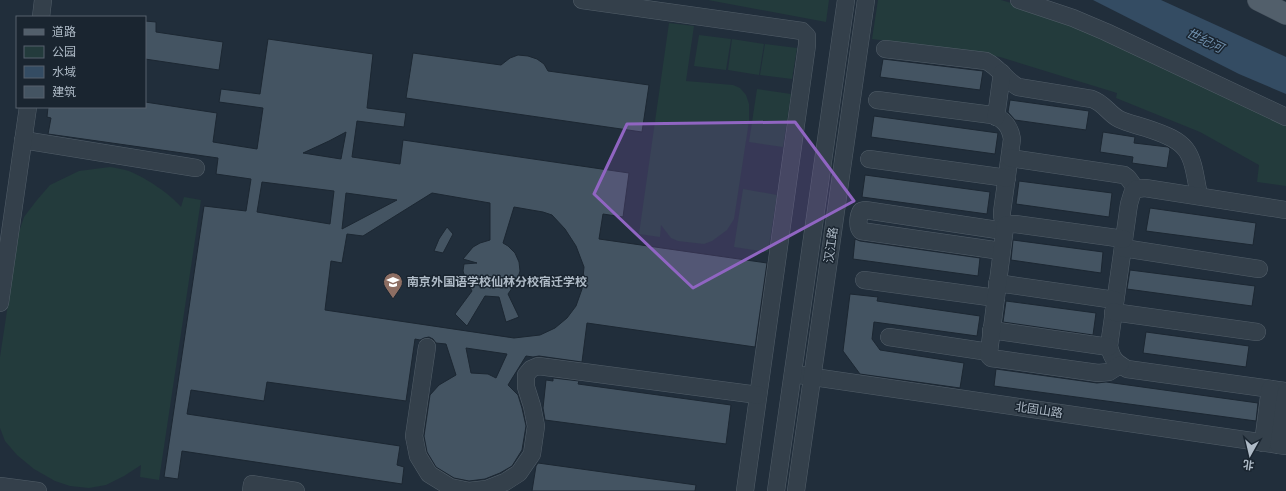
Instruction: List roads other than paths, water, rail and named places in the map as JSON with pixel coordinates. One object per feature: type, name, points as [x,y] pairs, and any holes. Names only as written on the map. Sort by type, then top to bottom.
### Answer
[{"type":"main road","points":[[1258,0],[1286,14]]},
{"type":"street","points":[[41,16],[43,0]]},
{"type":"street","points":[[582,0],[802,31],[806,36],[807,45],[744,491]]},
{"type":"street","name":"汉江路","points":[[776,491],[846,0]]},
{"type":"street","name":"汉江路","points":[[796,491],[866,0]]},
{"type":"street","points":[[1019,0],[1073,18],[1106,32],[1286,117]]},
{"type":"street","points":[[885,49],[986,61],[994,65],[1009,82],[1018,87],[1099,101],[1119,119],[1172,138],[1186,148],[1191,158],[1199,196]]},
{"type":"street","points":[[996,117],[1002,73]]},
{"type":"street","points":[[877,100],[996,117],[1004,121],[1012,133],[1002,216],[1004,229],[1002,251],[991,330],[989,356],[991,358],[1098,373],[1109,372],[1120,365]]},
{"type":"street","points":[[0,303],[28,108]]},
{"type":"street","points":[[23,140],[196,168]]},
{"type":"street","points":[[1010,158],[1124,175],[1136,188]]},
{"type":"street","points":[[869,159],[1007,178]]},
{"type":"street","points":[[1136,188],[1145,188],[1286,210]]},
{"type":"street","points":[[1136,188],[1132,194],[1129,204],[1123,244],[1109,347],[1111,357],[1127,369],[1281,391],[1276,445]]},
{"type":"street","points":[[1002,251],[861,231],[858,226],[860,214],[861,211],[865,210],[1004,229],[1010,224],[1015,224],[1259,270]]},
{"type":"street","points":[[864,280],[996,291],[1114,306],[1256,332]]},
{"type":"street","points":[[991,330],[1109,347]]},
{"type":"street","points":[[889,337],[989,352]]},
{"type":"street","points":[[427,347],[414,436],[418,456],[429,474],[450,487],[469,491],[487,489],[505,482],[519,473],[532,454],[536,426],[526,387],[526,375],[531,369],[538,366],[758,395]]},
{"type":"street","name":"北固山路","points":[[793,374],[1276,445]]},
{"type":"street","points":[[251,491],[252,484],[296,491]]},
{"type":"street","points":[[0,486],[38,491]]},
{"type":"water","name":"世纪河","points":[[1093,0],[1161,0],[1284,56],[1286,57],[1286,94],[1239,74]]},
{"type":"place","name":"南京外国语学校仙林分校宿迁学校","points":[[393,299]]}]
